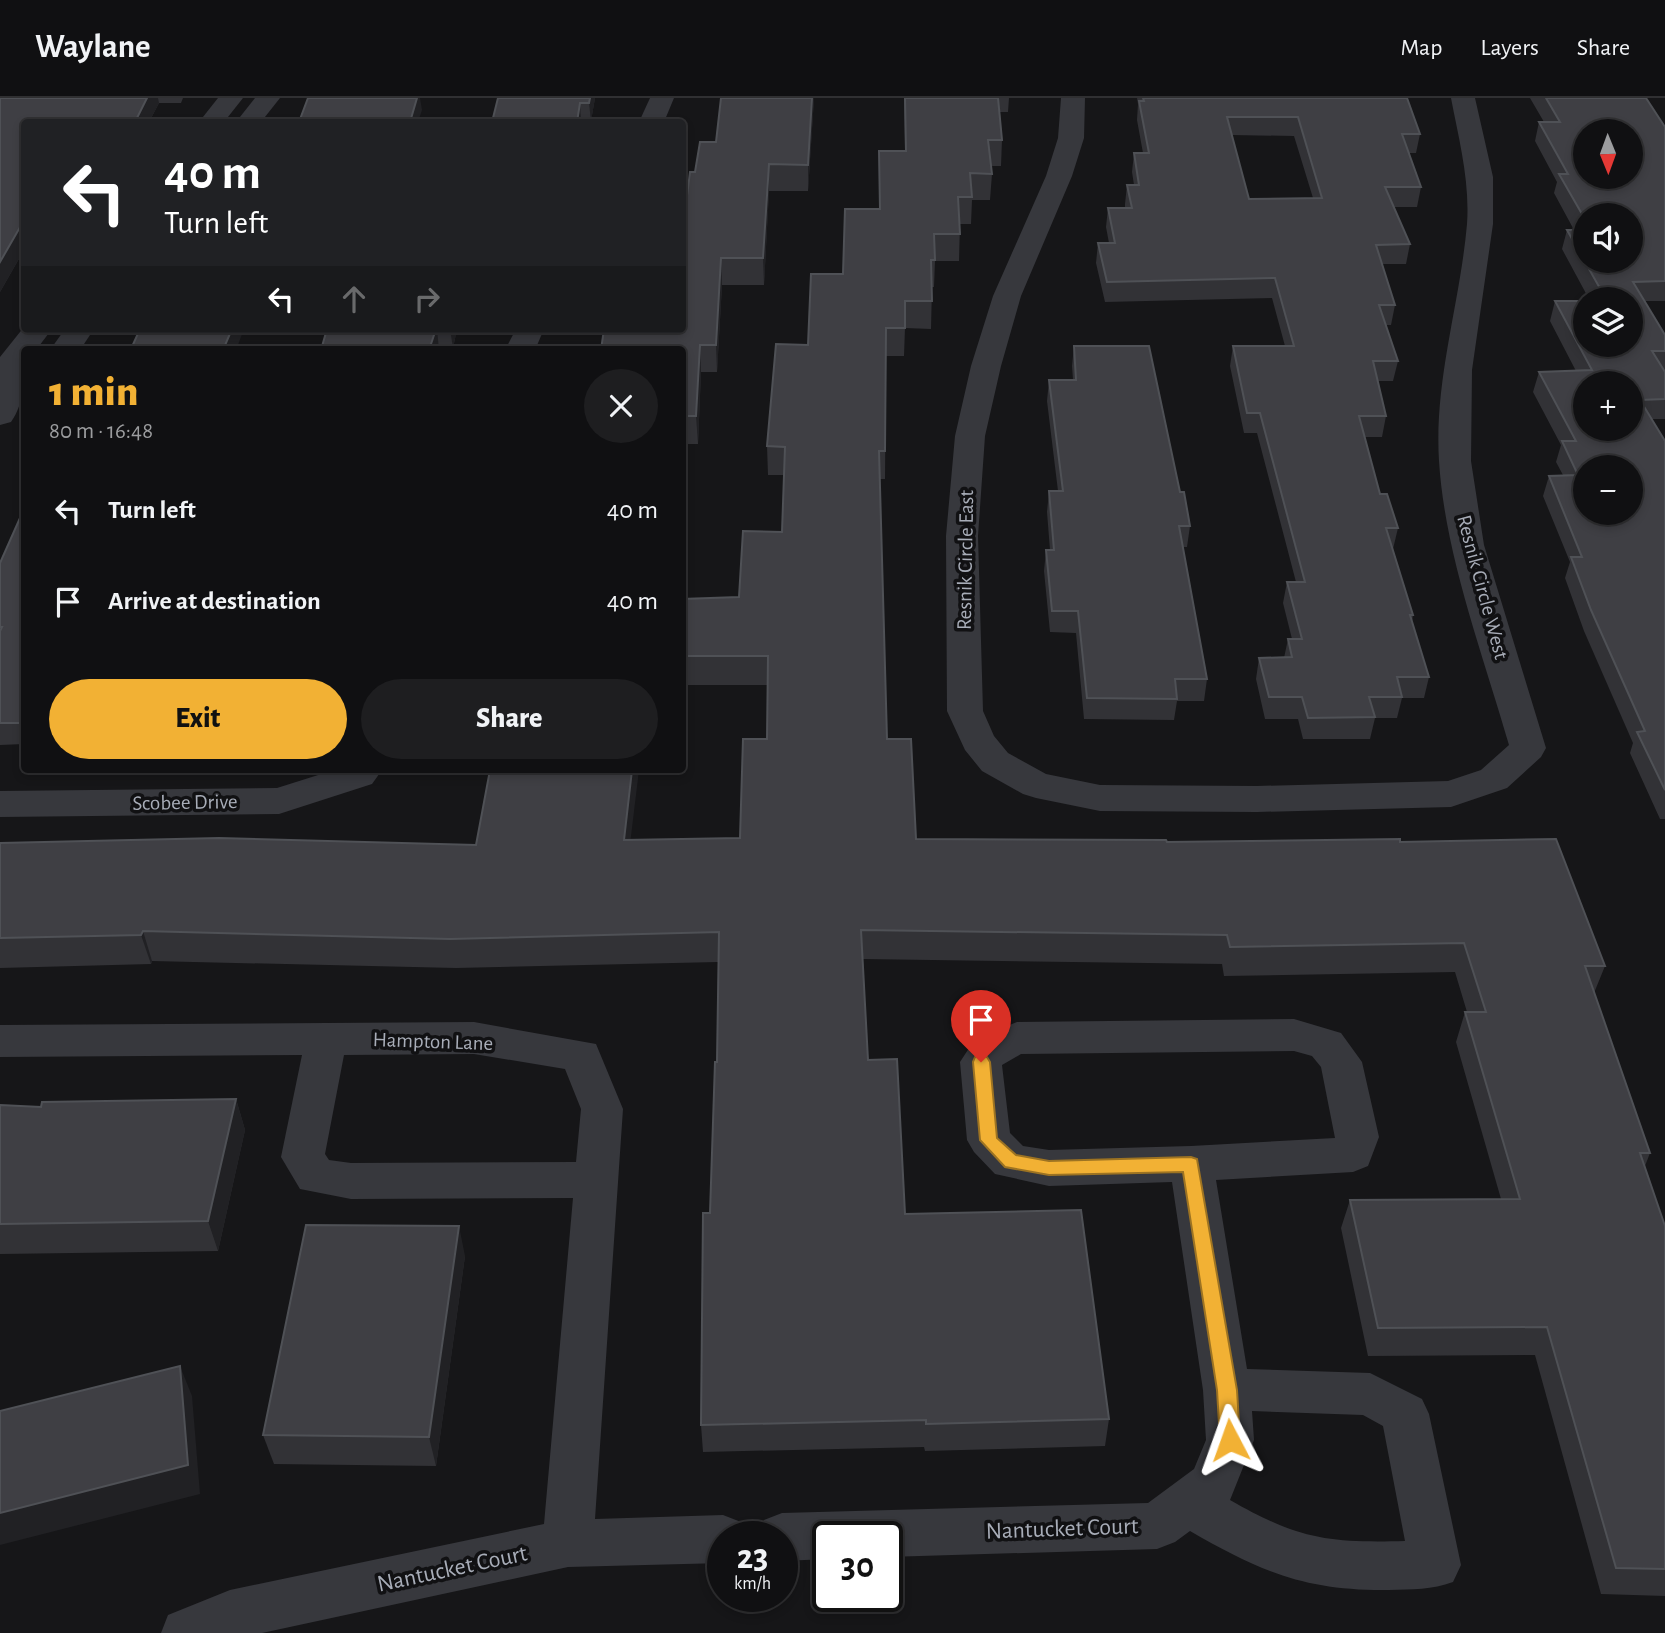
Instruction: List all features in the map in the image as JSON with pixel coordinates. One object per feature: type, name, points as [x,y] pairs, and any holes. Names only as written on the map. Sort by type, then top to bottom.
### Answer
[{"type":"street","points":[[214,119],[231,98]]},
{"type":"street","points":[[250,119],[268,98]]},
{"type":"street","points":[[653,119],[662,98]]},
{"type":"street","name":"Resnik Circle East","points":[[1073,98],[1075,110],[1071,138],[1059,176],[1007,296],[986,366],[970,436],[962,536],[964,711],[978,741],[995,762],[1036,785],[1100,798],[1257,799]]},
{"type":"street","name":"Resnik Circle West","points":[[1257,799],[1451,794],[1494,779],[1528,748],[1468,545],[1455,461],[1457,370],[1480,224],[1480,177],[1463,98]]},
{"type":"street","points":[[10,404],[13,359],[21,349]]},
{"type":"street","name":"Scobee Drive","points":[[0,804],[279,801],[361,773]]},
{"type":"street","points":[[1294,1035],[1326,1044],[1341,1062],[1357,1137],[1353,1154],[1191,1164],[1049,1168],[1011,1162],[989,1140],[981,1062],[990,1050],[1017,1038],[1294,1035]]},
{"type":"street","name":"Hampton Lane","points":[[0,1041],[474,1038],[581,1055],[602,1109],[568,1543]]},
{"type":"street","points":[[326,1039],[303,1157],[316,1176],[351,1181],[597,1180]]},
{"type":"street","name":"Nantucket Court","points":[[798,1536],[1157,1525],[1213,1483],[1230,1440],[1227,1390],[1191,1164]]},
{"type":"street","points":[[1188,1503],[1237,1531],[1292,1555],[1322,1563],[1435,1565],[1405,1414],[1370,1394],[1227,1390]]},
{"type":"street","name":"Nantucket Court","points":[[187,1633],[230,1615],[568,1543],[707,1539]]},
{"type":"building","points":[[0,98],[147,98],[136,119],[21,119],[21,225],[0,262]]},
{"type":"building","points":[[308,98],[417,98],[411,119],[300,119]]},
{"type":"building","points":[[498,98],[590,98],[589,103],[580,103],[577,119],[493,119]]},
{"type":"building","points":[[721,98],[812,98],[808,165],[769,164],[763,258],[721,258],[716,345],[700,345],[696,416],[686,416],[686,346],[602,346],[603,333],[686,333],[686,196],[690,172],[695,172],[700,142],[716,142]]},
{"type":"building","points":[[905,98],[998,98],[1002,140],[988,140],[992,174],[970,173],[972,197],[958,197],[960,234],[934,234],[935,260],[931,260],[932,301],[905,301],[905,328],[886,328],[885,451],[879,451],[887,739],[911,739],[916,839],[1167,842],[1400,839],[1400,842],[1556,839],[1605,966],[1585,966],[1650,1153],[1640,1153],[1665,1226],[1665,1569],[1616,1568],[1547,1327],[1378,1328],[1350,1200],[1520,1199],[1465,1012],[1486,1012],[1464,943],[1230,947],[1227,935],[861,930],[868,1060],[897,1059],[905,1214],[1081,1210],[1109,1419],[926,1424],[926,1420],[701,1425],[703,1213],[710,1213],[717,1062],[719,932],[450,939],[143,931],[141,935],[0,938],[0,843],[219,838],[476,845],[489,773],[632,773],[624,840],[740,838],[743,739],[767,739],[768,656],[686,656],[686,599],[739,597],[743,531],[782,532],[785,447],[767,446],[776,344],[808,345],[811,274],[843,274],[845,209],[880,209],[879,151],[906,151]]},
{"type":"building","points":[[1143,98],[1407,98],[1420,134],[1402,134],[1421,187],[1385,187],[1410,244],[1376,245],[1395,305],[1379,305],[1398,361],[1373,361],[1386,416],[1359,416],[1380,494],[1387,494],[1398,528],[1386,528],[1429,677],[1397,677],[1402,697],[1369,697],[1375,717],[1308,718],[1302,697],[1269,697],[1259,658],[1292,657],[1288,639],[1302,639],[1287,582],[1305,582],[1260,413],[1247,413],[1233,346],[1294,346],[1275,278],[1107,282],[1098,243],[1115,243],[1108,208],[1132,208],[1127,185],[1139,185],[1134,153],[1149,153],[1139,101],[1144,101]],"holes":[[[1227,117],[1298,117],[1322,198],[1249,199]]]},
{"type":"building","points":[[1546,98],[1646,98],[1665,127],[1665,281],[1633,282],[1636,287],[1599,287],[1591,273],[1643,273],[1643,203],[1576,203],[1559,174],[1568,174],[1539,122],[1560,122]]},
{"type":"building","points":[[1567,230],[1573,230],[1573,241]]},
{"type":"building","points":[[1643,299],[1665,335],[1665,351],[1652,351],[1665,372],[1665,399],[1643,400],[1643,371],[1573,371],[1573,435],[1539,372],[1592,370],[1585,357],[1643,357]]},
{"type":"building","points":[[1555,301],[1573,301],[1573,335]]},
{"type":"building","points":[[138,333],[230,333],[225,346],[132,346]]},
{"type":"building","points":[[326,333],[435,333],[430,346],[322,346]]},
{"type":"building","points":[[1074,346],[1149,346],[1180,492],[1184,492],[1190,526],[1179,526],[1207,679],[1175,679],[1177,699],[1087,698],[1078,611],[1052,611],[1046,550],[1054,550],[1049,491],[1063,491],[1049,380],[1076,380]]},
{"type":"building","points":[[1643,405],[1665,441],[1665,790],[1637,732],[1645,731],[1591,610],[1571,557],[1582,557],[1549,476],[1573,475],[1573,525],[1643,525],[1643,455],[1573,455],[1573,464],[1562,441],[1643,441]]},
{"type":"building","points":[[21,516],[21,723],[0,723],[0,563]]},
{"type":"building","points":[[236,1099],[208,1221],[0,1224],[0,1105],[41,1107],[42,1102]]},
{"type":"building","points":[[306,1225],[459,1226],[429,1437],[263,1435]]},
{"type":"building","points":[[180,1366],[188,1465],[0,1513],[0,1411]]},
{"type":"route","points":[[981,1062],[989,1140],[1011,1162],[1049,1168],[1191,1164],[1227,1390],[1230,1440]]}]
